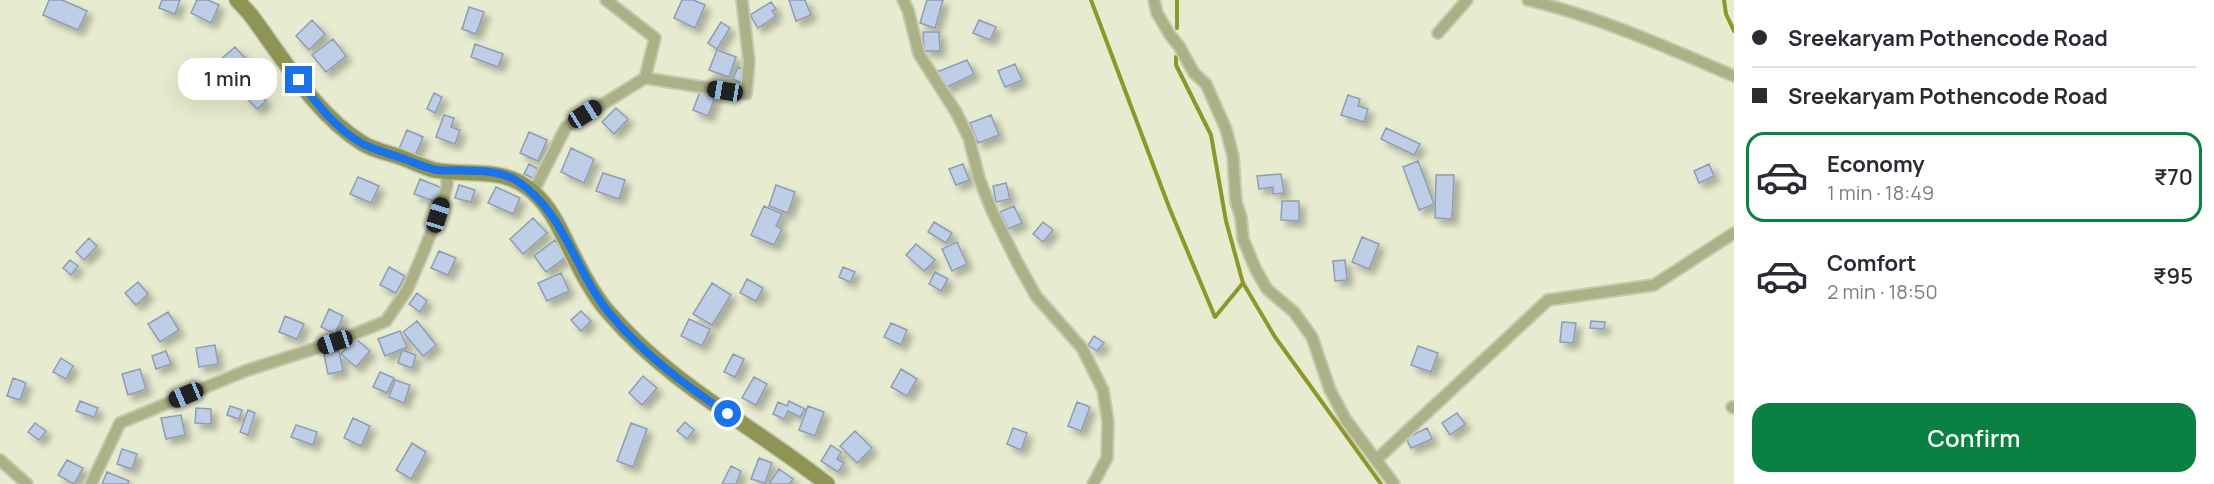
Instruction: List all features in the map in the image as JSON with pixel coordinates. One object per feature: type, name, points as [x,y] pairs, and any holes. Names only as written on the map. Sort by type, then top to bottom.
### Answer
[{"type":"main road","points":[[237,0],[324,113],[363,144],[434,170],[487,172],[514,178],[533,192],[544,203],[563,231],[574,257],[608,313],[636,342],[690,388],[827,484]]},
{"type":"street","points":[[606,0],[655,38],[645,78]]},
{"type":"street","points":[[533,192],[566,127],[645,78],[746,94],[749,61],[742,0]]},
{"type":"street","points":[[903,0],[908,10],[919,54],[956,111],[969,138],[979,178],[1017,262],[1036,296],[1082,348],[1103,390],[1108,422],[1107,458],[1093,484]]},
{"type":"street","points":[[1154,0],[1157,13],[1170,35],[1194,73],[1206,84],[1226,129],[1233,156],[1236,202],[1241,217],[1243,239],[1256,270],[1267,289],[1294,312],[1312,337],[1330,390],[1346,420],[1394,484]]},
{"type":"street","points":[[1438,33],[1467,0]]},
{"type":"street","points":[[1528,0],[1566,9],[1734,76]]},
{"type":"street","points":[[91,484],[120,423],[244,371],[335,342],[386,321],[407,290],[426,247],[447,186],[447,170]]},
{"type":"street","points":[[1376,460],[1548,300],[1654,285],[1734,233]]},
{"type":"street","points":[[0,460],[27,484]]},
{"type":"building","points":[[49,0],[62,0],[87,11],[78,30],[43,15]]},
{"type":"building","points":[[162,0],[180,0],[175,14],[159,8]]},
{"type":"building","points":[[197,0],[208,0],[219,5],[211,23],[191,13]]},
{"type":"building","points":[[682,0],[693,0],[705,5],[695,28],[674,18]]},
{"type":"building","points":[[789,0],[805,0],[811,15],[796,21]]},
{"type":"building","points":[[927,0],[943,0],[935,28],[920,23]]},
{"type":"building","points":[[771,2],[776,9],[772,11],[776,16],[758,28],[750,15]]},
{"type":"building","points":[[469,7],[484,12],[476,34],[462,29]]},
{"type":"building","points":[[312,20],[325,34],[309,50],[296,36]]},
{"type":"building","points":[[979,20],[996,27],[990,40],[973,33]]},
{"type":"building","points":[[721,22],[730,28],[717,49],[708,43]]},
{"type":"building","points":[[923,32],[939,32],[940,51],[924,51]]},
{"type":"building","points":[[333,39],[346,56],[326,72],[312,55]]},
{"type":"building","points":[[475,44],[503,54],[498,67],[471,57]]},
{"type":"building","points":[[235,47],[245,58],[231,70],[221,59]]},
{"type":"building","points":[[717,50],[736,57],[729,77],[709,70]]},
{"type":"building","points":[[967,60],[974,74],[945,88],[937,72]]},
{"type":"building","points":[[1015,64],[1022,80],[1005,87],[998,71]]},
{"type":"building","points":[[738,67],[746,71],[741,83],[733,79]]},
{"type":"building","points":[[253,87],[266,101],[257,109],[244,95]]},
{"type":"building","points":[[701,89],[716,94],[708,116],[693,110]]},
{"type":"building","points":[[434,93],[442,97],[435,113],[427,109]]},
{"type":"building","points":[[1348,95],[1360,99],[1358,106],[1368,109],[1364,122],[1341,115]]},
{"type":"building","points":[[616,108],[628,119],[614,134],[602,122]]},
{"type":"building","points":[[444,115],[454,118],[451,127],[460,130],[455,144],[436,137]]},
{"type":"building","points":[[991,115],[999,135],[978,143],[970,123]]},
{"type":"building","points":[[1386,128],[1420,144],[1414,155],[1381,139]]},
{"type":"building","points":[[407,130],[423,137],[414,158],[398,151]]},
{"type":"building","points":[[529,132],[547,140],[538,161],[520,153]]},
{"type":"building","points":[[571,148],[594,159],[584,183],[561,172]]},
{"type":"building","points":[[1418,161],[1434,204],[1419,210],[1403,167]]},
{"type":"building","points":[[529,164],[538,169],[533,178],[524,174]]},
{"type":"building","points":[[963,164],[969,180],[956,185],[949,169]]},
{"type":"building","points":[[1709,164],[1714,176],[1699,183],[1694,171]]},
{"type":"building","points":[[603,173],[625,180],[619,199],[596,191]]},
{"type":"building","points":[[1281,174],[1284,193],[1273,194],[1273,187],[1259,189],[1257,176]]},
{"type":"building","points":[[1436,175],[1454,175],[1452,219],[1435,218]]},
{"type":"building","points":[[358,177],[379,186],[371,203],[350,194]]},
{"type":"building","points":[[420,179],[442,188],[437,202],[414,194]]},
{"type":"building","points":[[1006,183],[1010,199],[996,202],[993,186]]},
{"type":"building","points":[[459,185],[475,190],[471,202],[455,198]]},
{"type":"building","points":[[776,185],[795,192],[788,213],[769,206]]},
{"type":"building","points":[[496,187],[520,198],[513,214],[488,203]]},
{"type":"building","points":[[1282,201],[1299,201],[1299,221],[1281,220]]},
{"type":"building","points":[[764,206],[782,214],[776,226],[782,229],[774,245],[751,235]]},
{"type":"building","points":[[1014,206],[1022,223],[1008,229],[1000,212]]},
{"type":"building","points":[[533,218],[547,233],[523,254],[510,239]]},
{"type":"building","points":[[934,222],[952,233],[946,243],[928,232]]},
{"type":"building","points":[[1043,222],[1053,230],[1043,242],[1033,234]]},
{"type":"building","points":[[1362,237],[1379,244],[1369,269],[1352,262]]},
{"type":"building","points":[[89,238],[97,246],[84,260],[76,252]]},
{"type":"building","points":[[555,240],[567,256],[546,272],[534,256]]},
{"type":"building","points":[[957,242],[967,264],[952,271],[942,249]]},
{"type":"building","points":[[916,244],[935,260],[924,271],[906,255]]},
{"type":"building","points":[[439,251],[456,258],[448,275],[431,268]]},
{"type":"building","points":[[70,260],[78,266],[71,275],[63,268]]},
{"type":"building","points":[[1345,260],[1347,280],[1335,281],[1333,261]]},
{"type":"building","points":[[389,267],[405,276],[396,293],[380,285]]},
{"type":"building","points":[[843,267],[855,272],[850,282],[839,277]]},
{"type":"building","points":[[935,272],[948,279],[941,291],[929,284]]},
{"type":"building","points":[[561,273],[569,291],[547,301],[538,283]]},
{"type":"building","points":[[747,279],[763,288],[756,301],[740,293]]},
{"type":"building","points":[[138,282],[148,294],[136,305],[125,293]]},
{"type":"building","points":[[712,283],[731,295],[712,325],[693,314]]},
{"type":"building","points":[[417,293],[427,301],[420,312],[409,304]]},
{"type":"building","points":[[329,309],[343,316],[335,334],[321,327]]},
{"type":"building","points":[[581,311],[591,321],[581,331],[571,320]]},
{"type":"building","points":[[168,312],[179,330],[160,342],[148,324]]},
{"type":"building","points":[[285,316],[304,324],[297,339],[279,332]]},
{"type":"building","points":[[689,319],[710,329],[702,346],[681,336]]},
{"type":"building","points":[[417,321],[436,345],[423,356],[403,332]]},
{"type":"building","points":[[1591,321],[1605,322],[1604,329],[1590,328]]},
{"type":"building","points":[[1562,322],[1576,323],[1573,343],[1560,342]]},
{"type":"building","points":[[891,323],[907,330],[901,345],[884,337]]},
{"type":"building","points":[[400,331],[407,347],[385,356],[378,339]]},
{"type":"building","points":[[1094,336],[1104,343],[1097,351],[1088,345]]},
{"type":"building","points":[[355,338],[370,351],[356,367],[341,354]]},
{"type":"building","points":[[215,345],[218,364],[199,367],[196,348]]},
{"type":"building","points":[[1418,346],[1438,353],[1431,372],[1411,365]]},
{"type":"building","points":[[402,350],[416,355],[412,368],[398,363]]},
{"type":"building","points":[[166,351],[171,364],[156,369],[152,356]]},
{"type":"building","points":[[339,351],[343,371],[328,374],[324,354]]},
{"type":"building","points":[[733,354],[744,359],[735,377],[724,372]]},
{"type":"building","points":[[61,358],[73,366],[66,379],[53,372]]},
{"type":"building","points":[[140,369],[146,389],[128,395],[122,374]]},
{"type":"building","points":[[901,369],[917,379],[907,396],[891,387]]},
{"type":"building","points":[[380,372],[394,378],[387,393],[373,387]]},
{"type":"building","points":[[643,376],[657,388],[642,405],[629,393]]},
{"type":"building","points":[[754,377],[767,384],[756,405],[742,398]]},
{"type":"building","points":[[13,378],[26,383],[20,400],[7,396]]},
{"type":"building","points":[[395,380],[410,385],[404,403],[389,397]]},
{"type":"building","points":[[80,401],[98,408],[94,417],[76,411]]},
{"type":"building","points":[[789,401],[805,409],[800,417],[788,411],[784,419],[773,414],[778,402],[787,406]]},
{"type":"building","points":[[1077,402],[1090,407],[1081,431],[1068,426]]},
{"type":"building","points":[[230,406],[242,410],[239,419],[227,415]]},
{"type":"building","points":[[808,406],[824,412],[815,436],[799,430]]},
{"type":"building","points":[[196,408],[211,409],[211,424],[195,423]]},
{"type":"building","points":[[248,410],[255,413],[248,435],[240,432]]},
{"type":"building","points":[[1457,413],[1465,424],[1450,435],[1442,423]]},
{"type":"building","points":[[181,415],[185,435],[166,439],[161,418]]},
{"type":"building","points":[[353,418],[370,426],[361,446],[344,438]]},
{"type":"building","points":[[685,422],[694,430],[687,439],[677,431]]},
{"type":"building","points":[[35,423],[46,431],[39,440],[28,432]]},
{"type":"building","points":[[631,423],[647,429],[633,467],[617,461]]},
{"type":"building","points":[[296,425],[317,432],[313,445],[291,437]]},
{"type":"building","points":[[1013,428],[1027,433],[1021,450],[1007,444]]},
{"type":"building","points":[[1427,428],[1432,439],[1411,448],[1406,438]]},
{"type":"building","points":[[855,431],[872,448],[857,463],[840,446]]},
{"type":"building","points":[[412,443],[426,452],[411,479],[396,470]]},
{"type":"building","points":[[831,445],[841,452],[837,459],[844,463],[838,472],[821,461]]},
{"type":"building","points":[[122,449],[137,454],[132,469],[117,464]]},
{"type":"building","points":[[759,458],[772,463],[765,483],[751,479]]},
{"type":"building","points":[[67,460],[83,468],[74,484],[58,475]]},
{"type":"building","points":[[731,466],[741,471],[736,484],[722,484]]},
{"type":"building","points":[[779,469],[793,479],[790,484],[769,484]]},
{"type":"building","points":[[107,472],[129,481],[128,484],[102,484]]},
{"type":"waterway","points":[[1091,0],[1169,207],[1215,317],[1243,283],[1275,337],[1381,484]]},
{"type":"waterway","points":[[1177,0],[1177,28]]},
{"type":"waterway","points":[[1724,0],[1726,14],[1734,31]]},
{"type":"waterway","points":[[1176,57],[1176,65],[1211,135],[1226,221],[1243,283]]},
{"type":"route","points":[[299,80],[324,113],[363,144],[434,170],[487,172],[514,178],[533,192],[544,203],[563,231],[574,257],[608,313],[636,342],[690,388],[728,414]]}]
